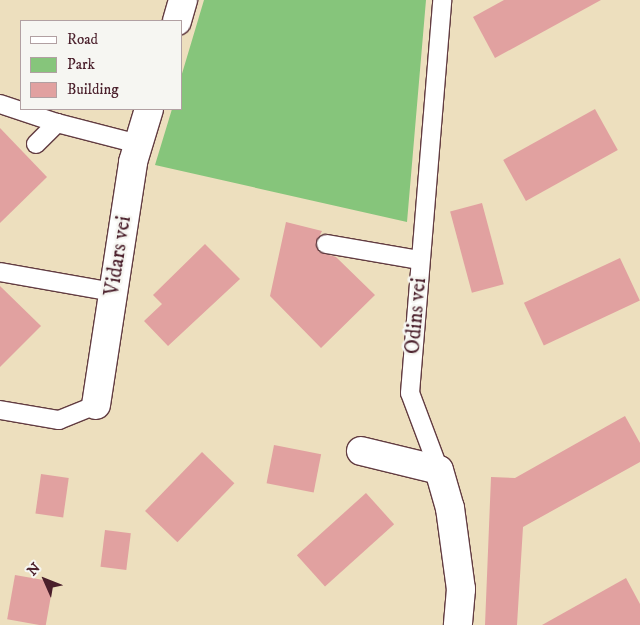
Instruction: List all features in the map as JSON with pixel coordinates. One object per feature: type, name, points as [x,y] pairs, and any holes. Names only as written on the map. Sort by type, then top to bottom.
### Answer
[{"type":"street","name":"Vidars vei","points":[[96,405],[138,144],[149,110]]},
{"type":"street","points":[[361,451],[439,470]]},
{"type":"street","name":"Odins vei","points":[[439,470],[450,508],[461,584],[458,625]]},
{"type":"lane","name":"Odins vei","points":[[439,470],[410,393],[442,0]]},
{"type":"lane","points":[[0,104],[57,123],[138,144]]},
{"type":"lane","points":[[36,144],[57,123]]},
{"type":"lane","points":[[326,244],[420,260]]},
{"type":"lane","points":[[0,272],[113,292]]},
{"type":"lane","points":[[0,410],[59,420],[96,405]]},
{"type":"green space","points":[[204,0],[426,0],[407,222],[155,165],[172,110],[182,110],[182,74]]},
{"type":"building","points":[[504,0],[601,0],[495,58],[473,17]]},
{"type":"building","points":[[595,109],[618,150],[526,201],[503,160]]},
{"type":"building","points":[[0,128],[47,177],[0,223]]},
{"type":"building","points":[[482,203],[504,284],[472,293],[450,212]]},
{"type":"building","points":[[286,222],[322,231],[316,243],[319,252],[336,257],[375,295],[321,348],[270,296]]},
{"type":"building","points":[[205,244],[240,279],[168,346],[144,321],[162,304],[153,295]]},
{"type":"building","points":[[620,258],[640,301],[544,345],[524,303]]},
{"type":"building","points":[[0,286],[41,326],[0,367]]},
{"type":"building","points":[[625,416],[640,443],[640,462],[523,527],[517,625],[485,625],[491,477],[515,478]]},
{"type":"building","points":[[274,445],[321,454],[314,492],[267,483]]},
{"type":"building","points":[[202,452],[234,483],[177,542],[145,511]]},
{"type":"building","points":[[41,474],[69,478],[63,518],[35,514]]},
{"type":"building","points":[[366,493],[394,524],[325,586],[297,555]]},
{"type":"building","points":[[105,530],[131,533],[126,570],[100,567]]},
{"type":"building","points":[[15,575],[53,582],[46,625],[7,619]]},
{"type":"building","points":[[626,578],[640,604],[640,625],[542,625]]}]
